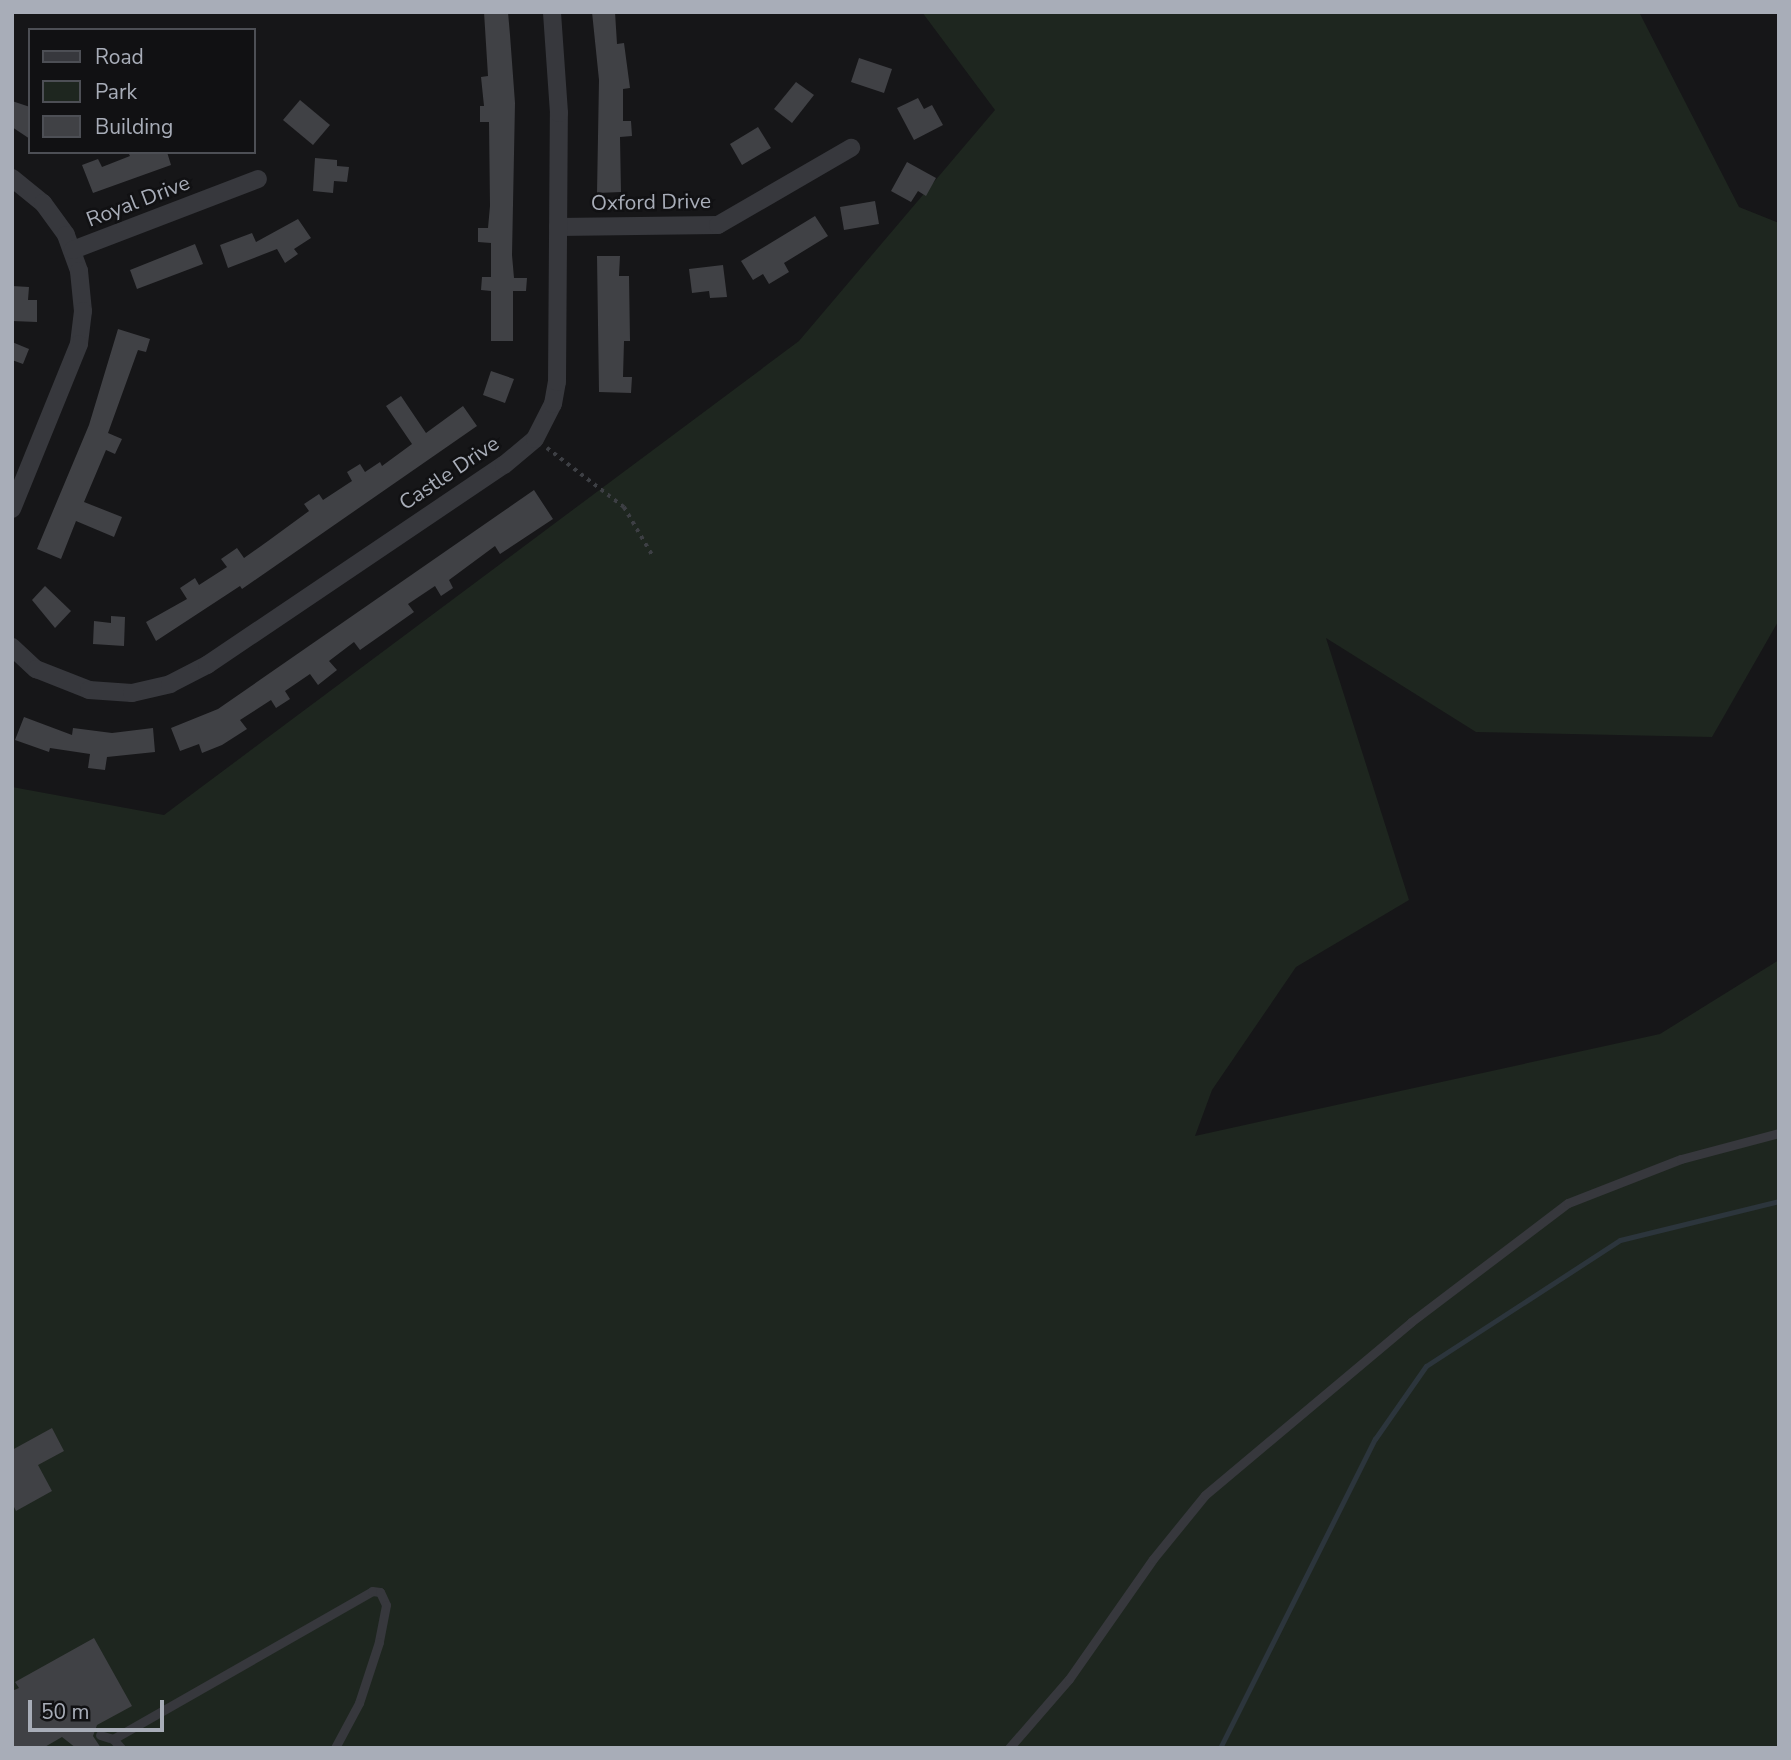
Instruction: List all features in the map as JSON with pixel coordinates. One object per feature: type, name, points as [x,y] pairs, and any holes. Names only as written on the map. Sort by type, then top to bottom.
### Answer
[{"type":"street","name":"Castle Drive","points":[[12,647],[44,673],[89,690],[132,693],[170,684],[207,665],[504,465],[535,439],[553,404],[557,382],[559,113],[552,12]]},
{"type":"street","name":"Oxford Drive","points":[[558,227],[718,225],[851,148]]},
{"type":"street","points":[[12,178],[43,203],[74,250],[83,290],[79,344],[12,509]]},
{"type":"street","name":"Royal Drive","points":[[74,250],[258,178]]},
{"type":"lane","points":[[1009,1748],[1069,1679],[1153,1559],[1205,1495],[1411,1322],[1568,1203],[1681,1159],[1779,1133]]},
{"type":"lane","points":[[113,1739],[372,1591],[380,1592],[386,1605],[379,1642],[359,1703],[335,1748]]},
{"type":"lane","points":[[100,1735],[113,1739],[121,1748]]},
{"type":"path","points":[[535,439],[624,508],[654,558]]},
{"type":"green space","points":[[922,12],[1639,12],[1739,207],[1779,223],[1779,620],[1712,737],[1476,732],[1326,638],[1409,900],[1296,967],[1212,1090],[1195,1136],[1660,1034],[1779,960],[1779,1748],[12,1748],[12,787],[164,815],[799,341],[995,110]]},
{"type":"building","points":[[484,12],[508,12],[515,103],[512,255],[514,278],[527,278],[526,291],[513,291],[513,341],[491,341],[491,291],[481,290],[482,277],[491,277],[491,243],[478,242],[478,228],[488,228],[490,206],[489,122],[480,122],[480,106],[484,106],[481,77],[488,76]]},
{"type":"building","points":[[592,12],[615,12],[617,44],[624,43],[630,88],[623,89],[623,121],[631,121],[632,136],[620,137],[621,192],[597,193],[599,80]]},
{"type":"building","points":[[859,58],[892,69],[884,93],[851,82]]},
{"type":"building","points":[[796,82],[814,95],[792,123],[774,109]]},
{"type":"building","points":[[918,98],[924,109],[932,105],[943,125],[914,140],[897,108]]},
{"type":"building","points":[[300,100],[330,125],[313,145],[283,120]]},
{"type":"building","points":[[12,101],[28,106],[28,138],[12,127]]},
{"type":"building","points":[[758,127],[771,148],[742,165],[730,144]]},
{"type":"building","points":[[129,154],[168,154],[171,165],[93,193],[82,165],[98,159],[102,167],[130,156]]},
{"type":"building","points":[[315,158],[337,160],[337,166],[349,167],[347,182],[334,181],[333,193],[313,191]]},
{"type":"building","points":[[907,162],[936,178],[926,196],[918,191],[911,202],[891,191]]},
{"type":"building","points":[[875,201],[879,224],[844,230],[840,207]]},
{"type":"building","points":[[815,216],[828,236],[784,263],[789,272],[769,284],[763,274],[753,280],[741,261]]},
{"type":"building","points":[[298,219],[311,238],[294,249],[298,254],[285,263],[277,249],[228,268],[220,245],[252,233],[256,242]]},
{"type":"building","points":[[195,244],[203,264],[137,289],[130,270]]},
{"type":"building","points":[[597,256],[620,256],[619,276],[629,276],[630,341],[624,341],[623,377],[632,377],[631,393],[599,392]]},
{"type":"building","points":[[723,265],[727,297],[710,298],[709,291],[692,293],[689,269]]},
{"type":"building","points":[[12,286],[29,287],[28,300],[37,300],[37,322],[12,321]]},
{"type":"building","points":[[118,329],[150,339],[146,352],[138,350],[108,433],[122,439],[115,454],[106,450],[84,502],[122,517],[114,537],[76,521],[61,559],[37,549],[89,425]]},
{"type":"building","points":[[12,342],[29,349],[23,364],[12,360]]},
{"type":"building","points":[[491,371],[514,379],[505,403],[483,395]]},
{"type":"building","points":[[401,396],[426,433],[463,406],[477,426],[242,589],[240,586],[156,641],[146,622],[187,599],[180,588],[195,578],[199,585],[227,567],[221,559],[237,548],[244,558],[309,511],[304,504],[319,494],[323,500],[352,481],[347,472],[360,464],[365,472],[380,462],[382,466],[412,444],[386,406]]},
{"type":"building","points":[[534,490],[553,519],[500,554],[495,546],[449,580],[453,588],[441,596],[435,586],[408,604],[414,612],[360,650],[354,642],[329,661],[337,670],[318,685],[310,674],[285,691],[290,699],[276,708],[271,700],[240,720],[247,729],[222,745],[202,753],[199,744],[180,751],[171,728],[218,709]]},
{"type":"building","points":[[45,586],[71,611],[55,628],[32,600]]},
{"type":"building","points":[[111,616],[125,617],[124,646],[93,644],[94,621],[111,623]]},
{"type":"building","points":[[24,717],[72,735],[73,728],[112,733],[153,728],[155,752],[107,757],[105,770],[88,768],[90,754],[50,748],[49,752],[15,740]]},
{"type":"building","points":[[52,1428],[64,1451],[38,1465],[52,1491],[16,1511],[12,1503],[12,1450]]},
{"type":"building","points":[[94,1638],[132,1706],[97,1725],[93,1736],[101,1748],[76,1748],[62,1737],[43,1748],[12,1748],[12,1691],[19,1688],[15,1682]]},
{"type":"waterway","points":[[1220,1748],[1375,1439],[1426,1366],[1620,1240],[1779,1201]]}]
